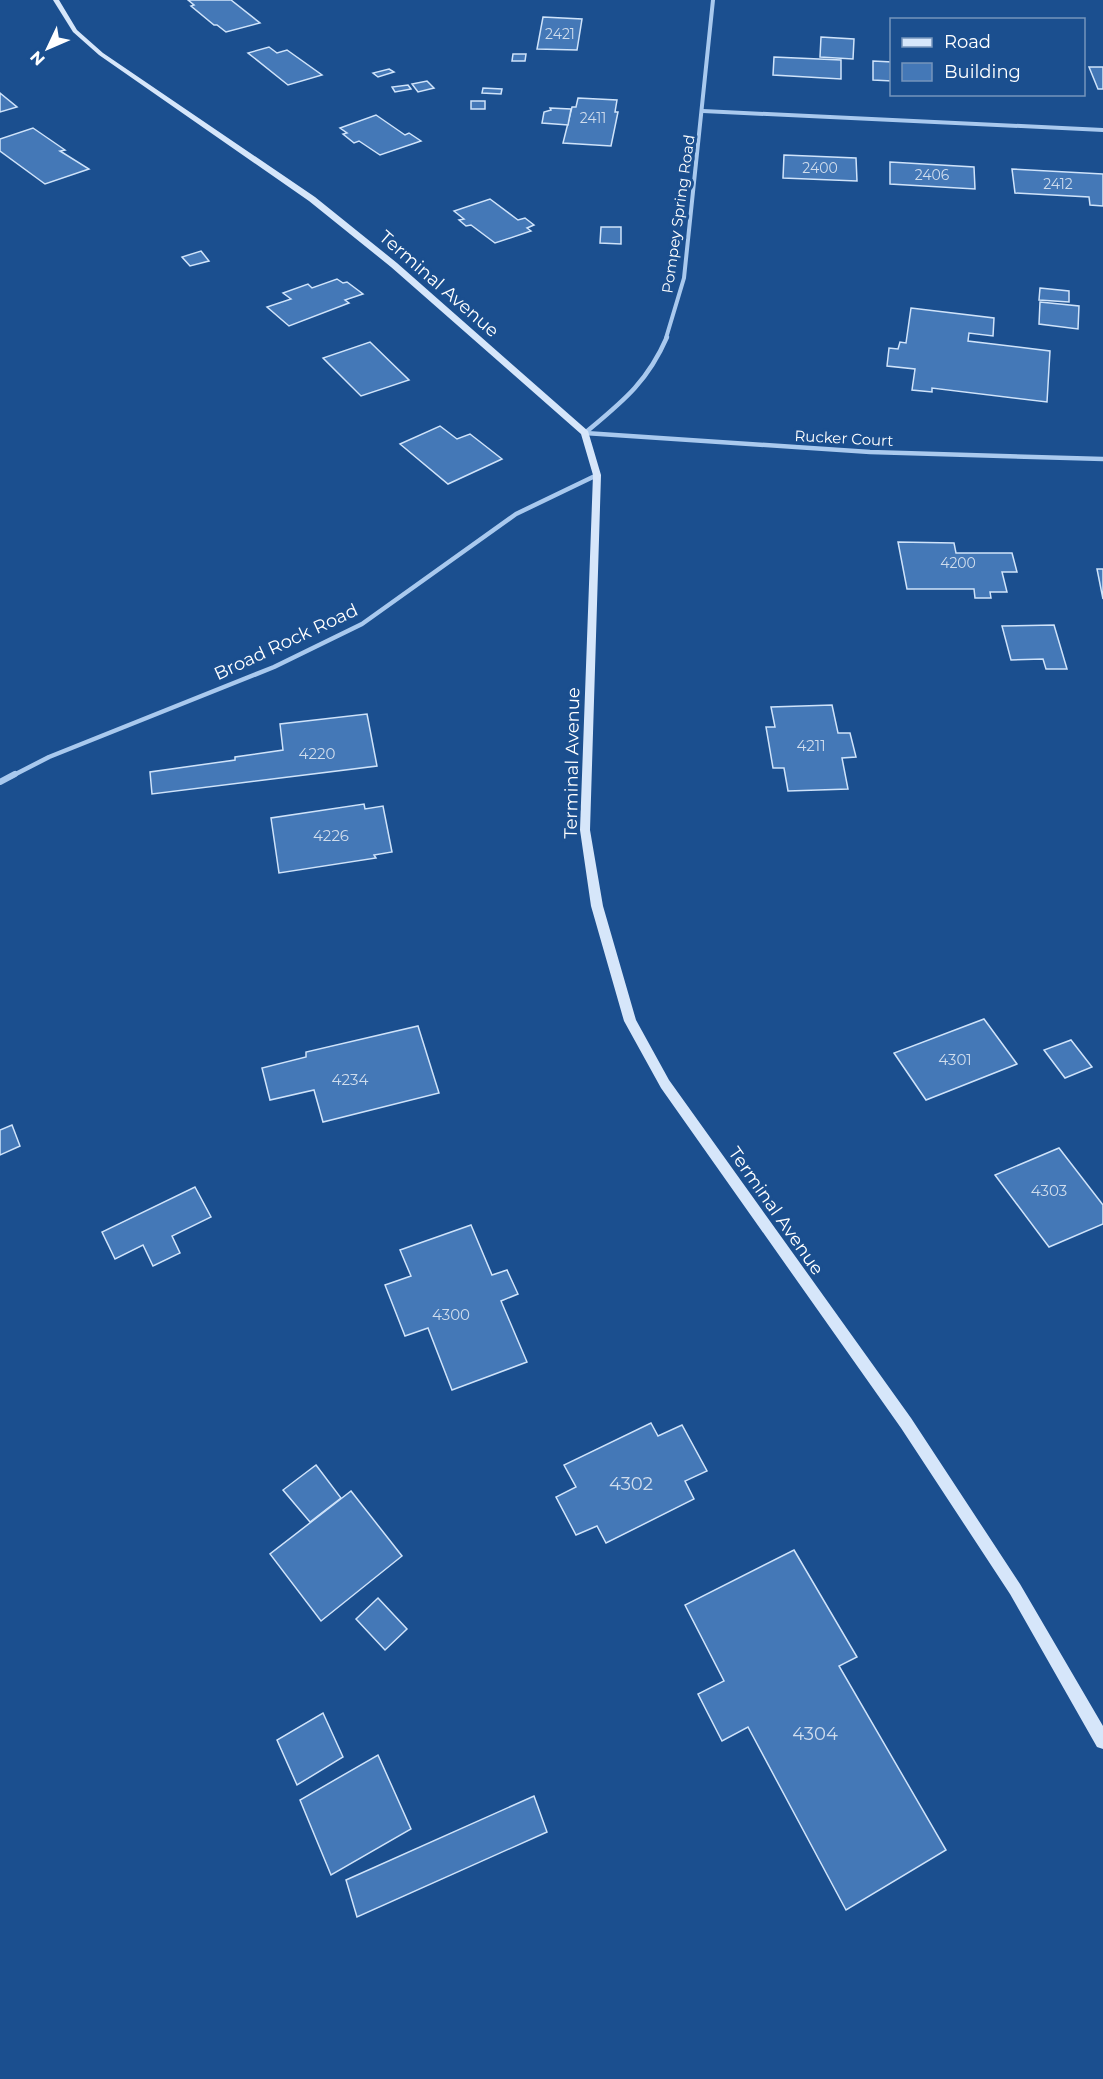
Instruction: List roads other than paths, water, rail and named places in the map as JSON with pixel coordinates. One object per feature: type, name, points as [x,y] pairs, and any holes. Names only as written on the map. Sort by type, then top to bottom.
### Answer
[{"type":"street","name":"Terminal Avenue","points":[[56,0],[75,31],[101,54],[312,200],[394,266],[585,433],[597,476],[585,830],[597,906],[630,1021],[665,1084],[892,1404],[1016,1589],[1103,1741]]},
{"type":"street","name":"Pompey Spring Road","points":[[585,433],[632,393],[658,357],[672,324],[684,278],[713,0]]},
{"type":"street","points":[[703,111],[1103,130]]},
{"type":"street","name":"Rucker Court","points":[[585,433],[870,452],[1103,459]]},
{"type":"street","name":"Broad Rock Road","points":[[0,782],[49,757],[274,667],[362,624],[516,514],[597,476]]}]
